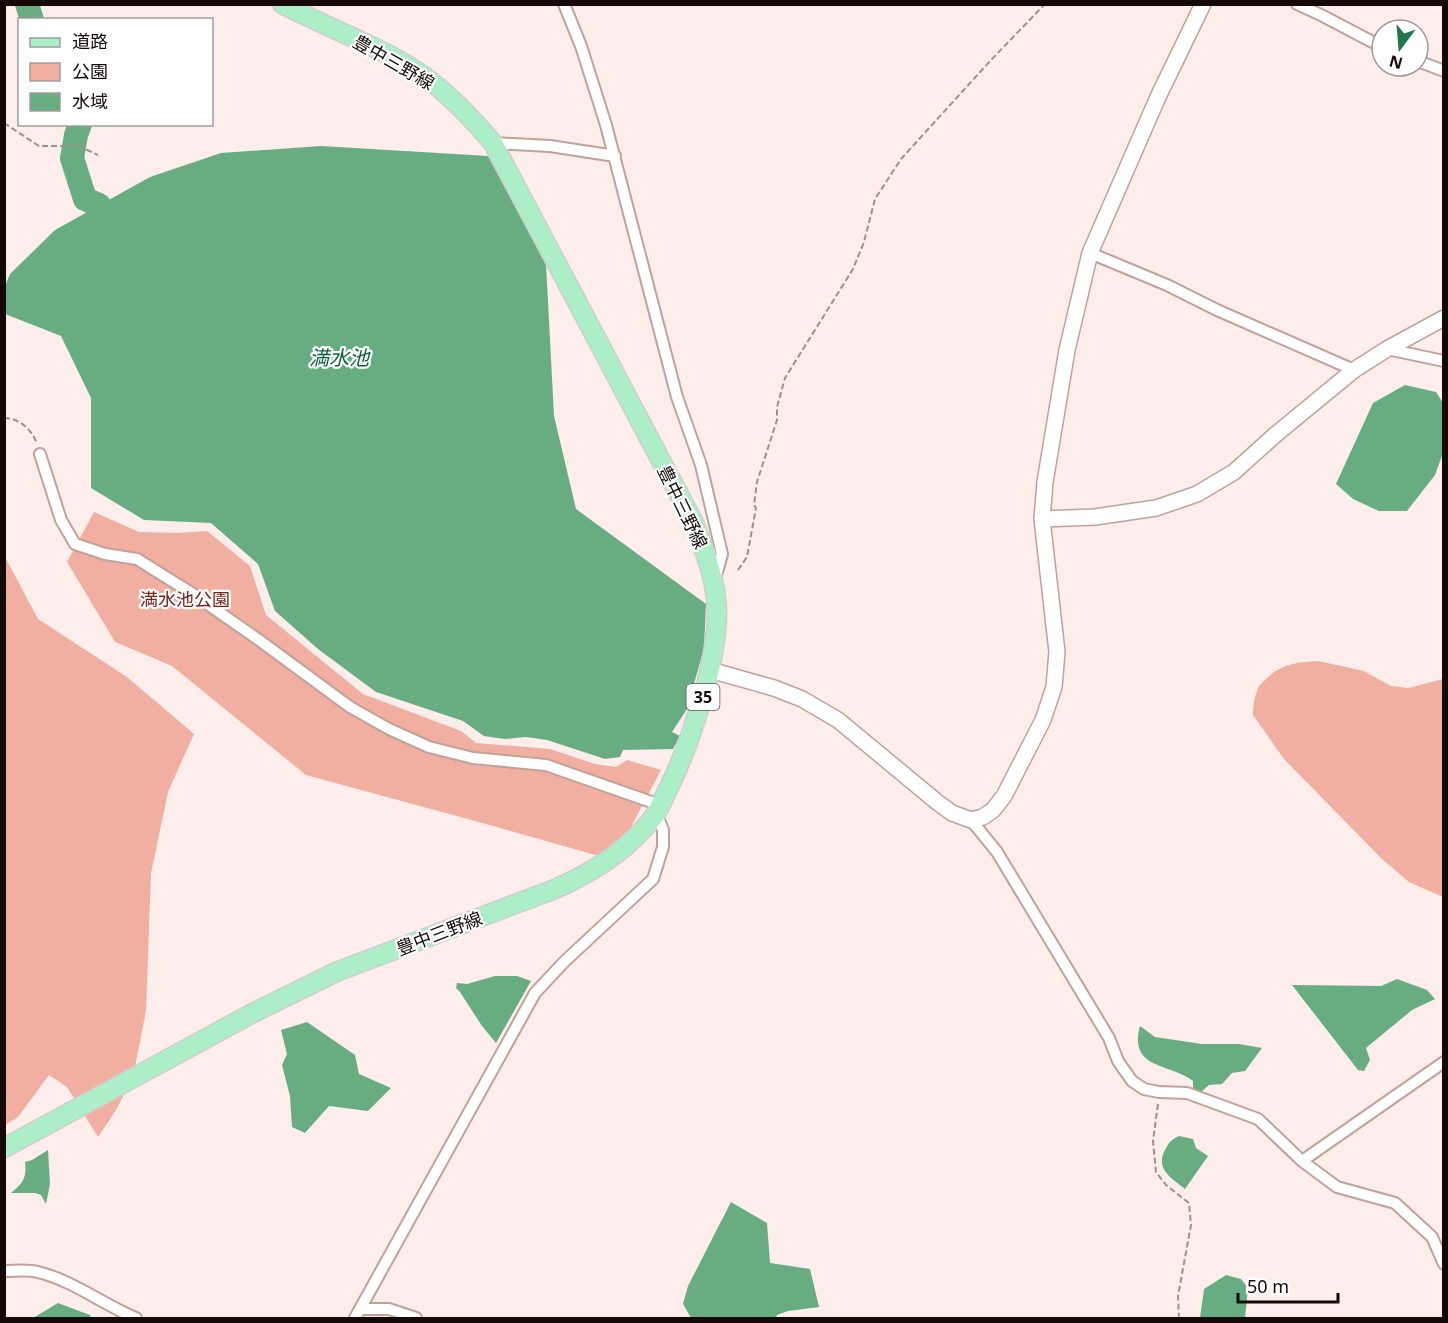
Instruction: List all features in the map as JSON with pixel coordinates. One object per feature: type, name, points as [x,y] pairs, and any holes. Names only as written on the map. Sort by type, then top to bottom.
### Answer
[{"type":"main road","name":"豊中三野線","points":[[4,1148],[250,1014],[336,972],[576,880],[603,865],[622,849],[658,809],[679,766],[692,732],[710,670],[717,610],[714,585],[706,554],[694,523],[493,143],[472,118],[433,82],[385,53],[282,4]]},
{"type":"street","points":[[564,4],[581,46],[615,156],[678,397],[700,465],[722,554],[714,585]]},
{"type":"street","points":[[971,820],[983,817],[993,810],[1004,796],[1043,720],[1054,687],[1057,652],[1042,519],[1045,482],[1068,350],[1090,253],[1158,97],[1203,4]]},
{"type":"street","points":[[1297,4],[1370,41]]},
{"type":"street","points":[[493,143],[550,146],[615,156]]},
{"type":"street","points":[[1090,253],[1167,285],[1217,310],[1354,370]]},
{"type":"street","points":[[1042,519],[1095,517],[1156,508],[1197,494],[1234,472],[1354,370],[1443,318]]},
{"type":"street","points":[[1388,349],[1443,361]]},
{"type":"street","points":[[40,454],[61,520],[75,544],[105,554],[137,558],[259,640],[350,707],[389,729],[429,747],[473,758],[546,765],[658,809],[663,830],[663,847],[653,879],[564,962],[536,993],[358,1314]]},
{"type":"street","points":[[710,670],[774,688],[802,699],[838,720],[952,813],[971,820],[997,852],[1109,1038],[1118,1061],[1132,1081],[1144,1089],[1187,1093],[1258,1119],[1302,1161],[1336,1187],[1395,1203],[1432,1237],[1443,1264]]},
{"type":"street","points":[[1302,1161],[1443,1062]]},
{"type":"street","points":[[4,1271],[35,1271],[69,1282],[136,1318]]},
{"type":"street","points":[[358,1314],[389,1309],[416,1318]]},
{"type":"path","points":[[738,570],[747,557],[756,508],[754,505],[757,482],[777,420],[777,407],[785,378],[853,269],[864,242],[875,199],[901,159],[1045,4]]},
{"type":"path","points":[[4,123],[39,146],[79,146],[98,155]]},
{"type":"path","points":[[4,418],[11,418],[23,424],[35,438],[40,454]]},
{"type":"path","points":[[1160,1092],[1153,1141],[1156,1172],[1166,1185],[1189,1203],[1191,1225],[1178,1296],[1179,1318]]},
{"type":"green space","name":"満水池公園","points":[[94,512],[139,532],[207,531],[250,566],[266,615],[363,694],[461,731],[476,743],[550,749],[595,764],[616,767],[627,760],[661,770],[630,829],[599,856],[306,775],[172,666],[115,642],[67,562]]},
{"type":"green space","points":[[4,555],[38,619],[127,677],[194,734],[168,792],[151,873],[146,1011],[133,1077],[116,1110],[98,1137],[67,1087],[49,1075],[18,1117],[5,1125]]},
{"type":"green space","points":[[1318,661],[1364,671],[1391,686],[1408,688],[1443,679],[1443,897],[1409,882],[1382,859],[1284,759],[1253,715],[1254,702],[1260,685],[1277,670],[1303,662]]},
{"type":"water","name":"満水池","points":[[321,146],[488,156],[546,264],[554,416],[576,509],[706,604],[704,648],[687,709],[672,732],[680,736],[673,749],[623,750],[620,757],[605,759],[547,740],[484,736],[463,721],[376,692],[318,649],[275,611],[258,564],[211,523],[144,520],[91,488],[91,398],[61,336],[5,314],[5,286],[10,274],[55,230],[150,177],[221,153]]},
{"type":"water","points":[[1405,385],[1436,392],[1443,403],[1443,453],[1435,475],[1407,511],[1379,511],[1353,499],[1336,484],[1373,403]]},
{"type":"water","points":[[495,976],[517,976],[531,981],[496,1043],[456,988],[457,983],[467,984]]},
{"type":"water","points":[[1397,979],[1427,990],[1435,999],[1412,1010],[1366,1048],[1370,1060],[1364,1071],[1358,1070],[1292,985],[1381,986]]},
{"type":"water","points":[[307,1022],[355,1055],[359,1074],[391,1088],[368,1111],[329,1106],[305,1133],[292,1127],[290,1096],[282,1065],[287,1054],[281,1030]]},
{"type":"water","points":[[1140,1026],[1155,1037],[1202,1044],[1239,1044],[1262,1048],[1245,1071],[1232,1073],[1222,1084],[1209,1085],[1201,1092],[1193,1089],[1193,1081],[1184,1075],[1146,1058],[1140,1051],[1138,1040]]},
{"type":"water","points":[[1179,1136],[1193,1139],[1196,1148],[1208,1156],[1185,1189],[1166,1172],[1162,1163],[1162,1157],[1168,1145]]},
{"type":"water","points":[[48,1150],[50,1184],[46,1204],[41,1195],[35,1193],[11,1193],[23,1180],[25,1162]]},
{"type":"water","points":[[731,1202],[767,1223],[770,1263],[810,1269],[819,1307],[788,1311],[777,1315],[776,1318],[691,1318],[683,1304],[688,1286]]},
{"type":"water","points":[[1226,1275],[1241,1279],[1248,1288],[1245,1318],[1200,1318],[1204,1289]]},
{"type":"water","points":[[58,1303],[90,1315],[91,1318],[33,1318]]},
{"type":"waterway","points":[[27,4],[31,18]]},
{"type":"waterway","points":[[79,126],[72,158],[85,199],[99,205]]}]
